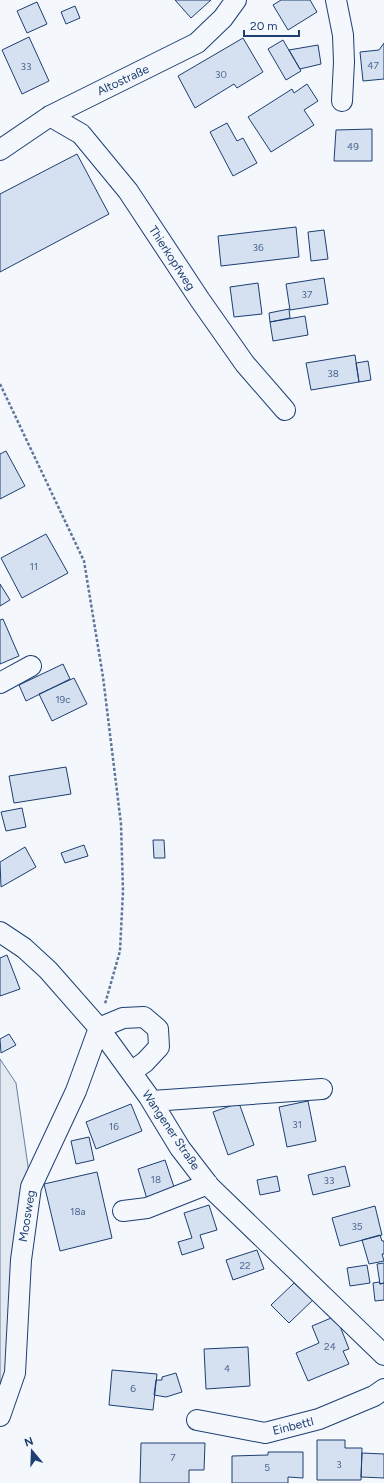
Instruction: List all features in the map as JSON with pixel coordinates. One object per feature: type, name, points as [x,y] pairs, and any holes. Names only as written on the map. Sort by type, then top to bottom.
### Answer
[{"type":"street","name":"Altostraße","points":[[0,150],[50,116],[196,43],[223,18],[236,0]]},
{"type":"street","points":[[336,0],[343,35],[344,62],[342,102]]},
{"type":"street","name":"Thierkopfweg","points":[[50,116],[81,134],[128,191],[200,300],[245,364],[285,410]]},
{"type":"street","points":[[0,683],[31,666]]},
{"type":"street","name":"Wangener Straße","points":[[0,932],[24,948],[48,970],[99,1028],[152,1101],[180,1148],[208,1184],[384,1355]]},
{"type":"street","points":[[99,1028],[123,1018],[144,1017],[158,1029],[159,1047],[145,1062],[131,1072]]},
{"type":"street","name":"Moosweg","points":[[0,1416],[15,1373],[21,1260],[31,1187],[76,1091],[99,1028]]},
{"type":"street","points":[[152,1101],[322,1089]]},
{"type":"street","points":[[122,1211],[147,1208],[208,1184]]},
{"type":"street","name":"Einbettl","points":[[197,1420],[265,1433],[319,1419],[374,1396],[384,1389]]},
{"type":"path","points":[[0,384],[84,561],[103,677],[121,824],[123,891],[120,951],[99,1028]]},
{"type":"shaded area","points":[[0,1059],[16,1083],[31,1187],[0,1416]]},
{"type":"building","points":[[175,0],[211,0],[191,18]]},
{"type":"building","points":[[281,0],[310,0],[317,12],[288,30],[273,5]]},
{"type":"building","points":[[37,2],[47,24],[27,33],[17,11]]},
{"type":"building","points":[[75,6],[80,18],[66,24],[61,12]]},
{"type":"building","points":[[29,37],[49,81],[22,94],[2,50]]},
{"type":"building","points":[[243,38],[263,72],[237,88],[234,84],[195,108],[178,76]]},
{"type":"building","points":[[283,40],[301,71],[286,80],[268,49]]},
{"type":"building","points":[[384,43],[384,79],[363,81],[360,52],[379,50]]},
{"type":"building","points":[[318,45],[321,64],[300,69],[289,50]]},
{"type":"building","points":[[307,84],[318,101],[304,110],[314,125],[271,152],[248,117],[292,89],[294,93]]},
{"type":"building","points":[[227,123],[237,141],[243,138],[257,163],[233,176],[210,132]]},
{"type":"building","points":[[372,129],[372,161],[334,161],[336,130]]},
{"type":"building","points":[[77,154],[109,214],[0,272],[0,194]]},
{"type":"building","points":[[296,227],[299,257],[221,266],[218,236]]},
{"type":"building","points":[[324,230],[328,259],[311,261],[308,232]]},
{"type":"building","points":[[324,278],[328,304],[290,310],[286,284]]},
{"type":"building","points":[[258,283],[262,314],[234,317],[230,287]]},
{"type":"building","points":[[289,309],[290,318],[270,322],[269,313]]},
{"type":"building","points":[[305,316],[308,335],[273,341],[270,322]]},
{"type":"building","points":[[355,355],[359,382],[311,390],[306,363]]},
{"type":"building","points":[[368,361],[371,380],[359,382],[356,363]]},
{"type":"building","points":[[6,451],[25,486],[0,499],[0,454]]},
{"type":"building","points":[[46,534],[68,573],[22,598],[1,558]]},
{"type":"building","points":[[0,584],[10,600],[0,606]]},
{"type":"building","points":[[3,619],[19,656],[0,664],[0,620]]},
{"type":"building","points":[[63,664],[70,679],[26,701],[19,685]]},
{"type":"building","points":[[74,678],[87,704],[52,721],[39,694]]},
{"type":"building","points":[[66,767],[71,794],[14,803],[9,776]]},
{"type":"building","points":[[22,808],[26,827],[6,831],[1,812]]},
{"type":"building","points":[[153,840],[164,840],[165,858],[154,858]]},
{"type":"building","points":[[84,845],[88,856],[65,863],[61,853]]},
{"type":"building","points":[[25,847],[36,867],[1,887],[0,862]]},
{"type":"building","points":[[7,955],[20,989],[0,996],[0,958]]},
{"type":"building","points":[[9,1034],[16,1045],[1,1053],[0,1039]]},
{"type":"building","points":[[308,1101],[316,1141],[287,1147],[279,1107]]},
{"type":"building","points":[[239,1103],[254,1145],[228,1155],[213,1112]]},
{"type":"building","points":[[131,1104],[142,1131],[96,1149],[86,1122]]},
{"type":"building","points":[[89,1137],[94,1160],[76,1164],[71,1141]]},
{"type":"building","points":[[165,1160],[175,1190],[147,1199],[138,1169]]},
{"type":"building","points":[[345,1166],[350,1186],[313,1195],[308,1175]]},
{"type":"building","points":[[97,1172],[112,1238],[60,1251],[44,1184]]},
{"type":"building","points":[[277,1176],[280,1191],[260,1195],[257,1180]]},
{"type":"building","points":[[209,1205],[217,1230],[200,1235],[204,1248],[182,1255],[178,1242],[192,1238],[184,1213]]},
{"type":"building","points":[[375,1206],[382,1235],[340,1246],[332,1218]]},
{"type":"building","points":[[380,1235],[382,1241],[384,1241],[384,1254],[382,1254],[384,1261],[369,1264],[362,1240]]},
{"type":"building","points":[[257,1250],[264,1269],[233,1280],[226,1260]]},
{"type":"building","points":[[384,1263],[384,1283],[380,1284],[377,1264]]},
{"type":"building","points":[[367,1265],[370,1283],[350,1286],[347,1268]]},
{"type":"building","points":[[379,1282],[380,1284],[384,1283],[384,1300],[375,1301],[373,1283]]},
{"type":"building","points":[[294,1283],[301,1289],[305,1285],[316,1297],[289,1323],[271,1305]]},
{"type":"building","points":[[336,1316],[349,1349],[343,1351],[349,1364],[308,1381],[296,1353],[319,1343],[312,1326]]},
{"type":"building","points":[[248,1347],[250,1386],[206,1389],[204,1349]]},
{"type":"building","points":[[112,1370],[157,1374],[153,1410],[109,1405]]},
{"type":"building","points":[[176,1373],[182,1392],[166,1397],[154,1395],[156,1380],[162,1380],[162,1377]]},
{"type":"building","points":[[317,1440],[345,1440],[345,1448],[362,1448],[361,1480],[317,1480]]},
{"type":"building","points":[[141,1443],[205,1443],[204,1470],[189,1470],[189,1483],[140,1483]]},
{"type":"building","points":[[268,1452],[303,1452],[303,1478],[288,1477],[288,1483],[232,1483],[232,1456],[268,1455]]},
{"type":"building","points":[[362,1453],[384,1454],[384,1478],[361,1477]]}]
